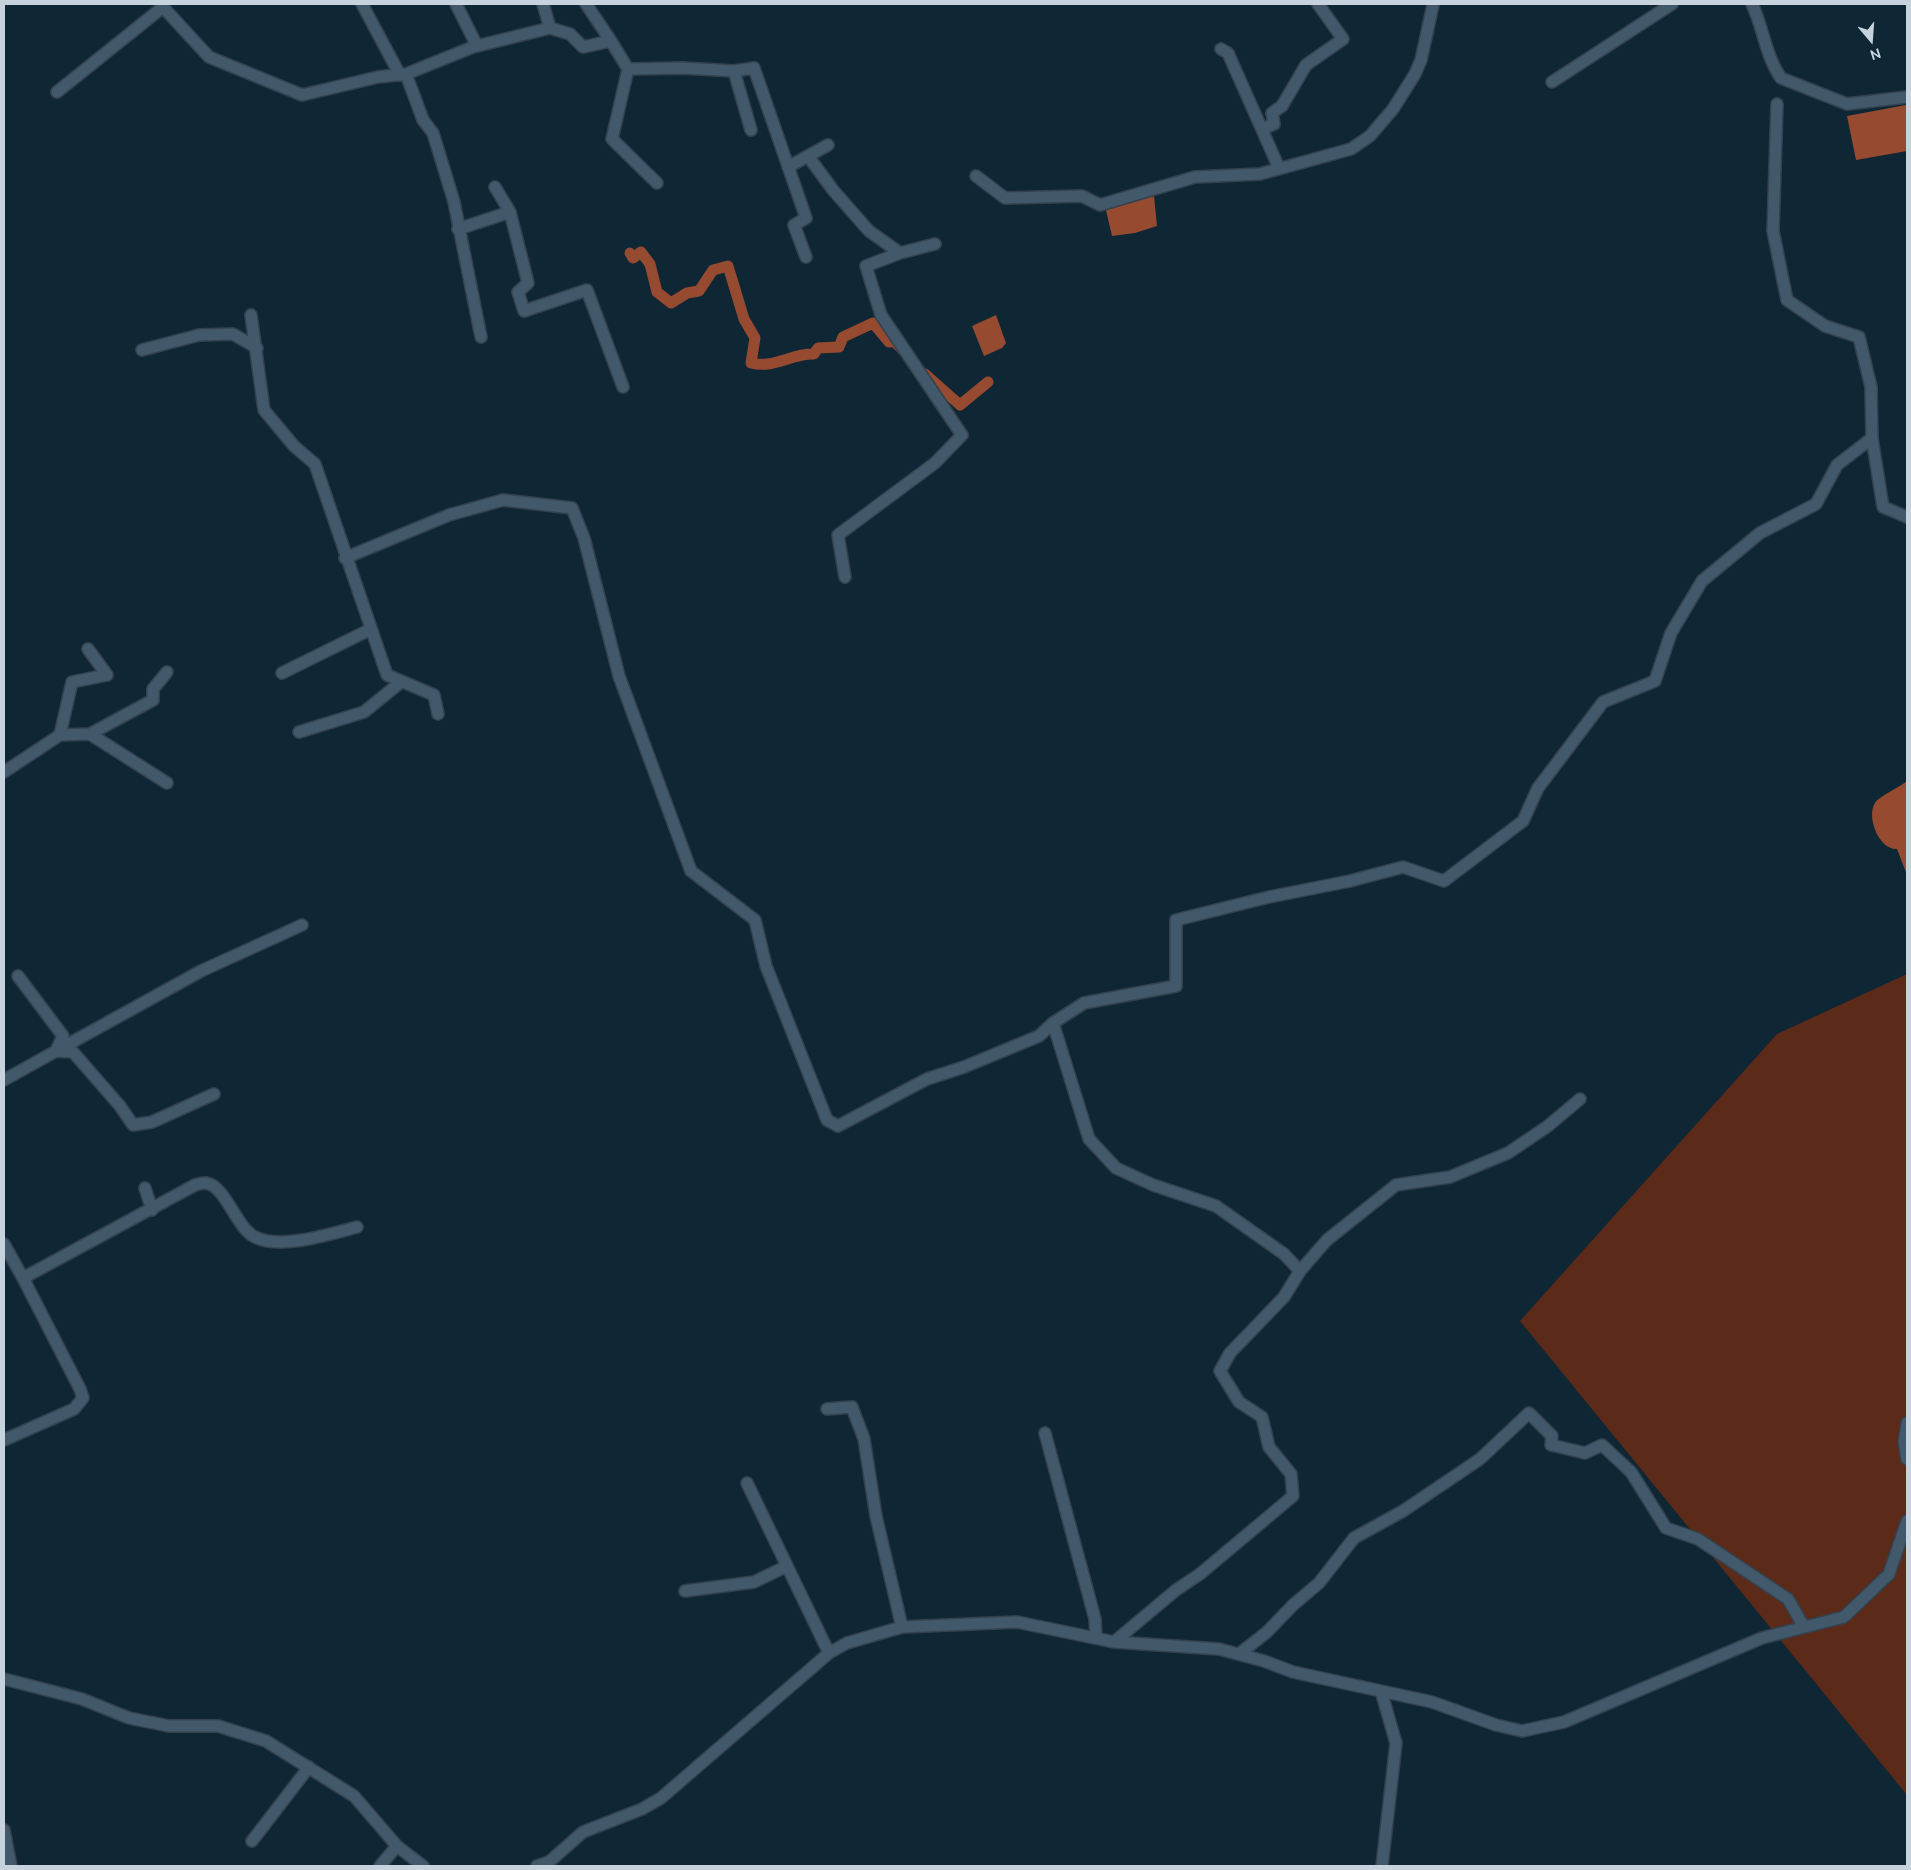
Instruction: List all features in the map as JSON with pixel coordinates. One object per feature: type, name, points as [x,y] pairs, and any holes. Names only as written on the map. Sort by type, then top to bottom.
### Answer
[{"type":"street","points":[[362,4],[403,74],[423,120],[433,133],[454,202],[481,337]]},
{"type":"street","points":[[456,4],[477,46]]},
{"type":"street","points":[[543,4],[550,28]]},
{"type":"street","points":[[586,4],[628,69],[612,140],[657,183]]},
{"type":"street","points":[[1262,129],[1274,124],[1272,113],[1282,106],[1306,65],[1343,39],[1318,4]]},
{"type":"street","points":[[976,176],[1005,198],[1082,196],[1100,205],[1196,177],[1260,174],[1351,149],[1370,136],[1393,109],[1415,74],[1421,60],[1435,4]]},
{"type":"street","points":[[1552,82],[1672,4]]},
{"type":"street","points":[[1752,4],[1760,20],[1775,69],[1781,78],[1824,94],[1839,103],[1847,104],[1907,97]]},
{"type":"street","points":[[57,92],[162,5],[209,57],[302,95],[378,77],[403,74],[477,46],[550,28],[570,34],[583,47],[611,41]]},
{"type":"street","points":[[1221,49],[1228,53],[1262,129],[1271,154],[1279,168]]},
{"type":"street","points":[[628,69],[683,68],[734,72],[754,68],[806,218],[794,225],[806,257]]},
{"type":"street","points":[[734,72],[750,130]]},
{"type":"street","points":[[1778,104],[1772,231],[1787,300],[1825,326],[1859,337],[1871,387],[1872,438],[1883,507],[1907,516]]},
{"type":"street","points":[[788,167],[828,145]]},
{"type":"street","points":[[808,156],[833,190],[869,231],[900,254]]},
{"type":"street","points":[[495,187],[510,212],[528,283],[518,292],[524,311],[587,290],[623,388]]},
{"type":"street","points":[[458,229],[510,212]]},
{"type":"street","points":[[845,577],[838,535],[935,463],[962,435],[881,315],[866,266],[936,244]]},
{"type":"street","points":[[251,316],[257,348],[264,410],[294,446],[314,464],[387,675],[434,696],[438,714]]},
{"type":"street","points":[[142,350],[200,335],[233,334],[257,348]]},
{"type":"street","points":[[345,558],[449,515],[503,500],[572,508],[584,538],[619,676],[691,871],[755,920],[766,966],[827,1120],[838,1126],[927,1079],[964,1067],[1039,1036],[1053,1023],[1084,1003],[1176,986],[1176,920],[1269,897],[1350,881],[1403,866],[1444,881],[1523,821],[1538,788],[1603,702],[1655,681],[1672,633],[1702,581],[1760,533],[1816,504],[1838,465],[1872,438]]},
{"type":"street","points":[[282,673],[371,629]]},
{"type":"street","points":[[60,735],[72,682],[107,675],[88,650]]},
{"type":"street","points":[[4,772],[60,735],[90,734],[153,700],[153,689],[167,672]]},
{"type":"street","points":[[299,732],[364,712],[401,682]]},
{"type":"street","points":[[90,734],[167,783]]},
{"type":"street","points":[[4,1080],[201,971],[302,925]]},
{"type":"street","points":[[18,976],[63,1036],[56,1051]]},
{"type":"street","points":[[1053,1023],[1088,1139],[1116,1168],[1153,1185],[1216,1206],[1284,1254],[1300,1271]]},
{"type":"street","points":[[56,1051],[69,1051],[76,1054],[120,1106],[133,1125],[152,1122],[214,1094]]},
{"type":"street","points":[[1114,1642],[1176,1590],[1200,1574],[1293,1496],[1291,1474],[1269,1446],[1262,1417],[1239,1402],[1220,1371],[1230,1353],[1284,1297],[1300,1271],[1328,1240],[1396,1185],[1450,1177],[1508,1153],[1548,1126],[1580,1099]]},
{"type":"street","points":[[23,1278],[152,1210],[195,1185],[207,1183],[218,1189],[241,1224],[254,1237],[270,1241],[302,1241],[357,1227]]},
{"type":"street","points":[[145,1188],[152,1210]]},
{"type":"street","points":[[4,1244],[83,1398],[74,1409],[4,1440]]},
{"type":"street","points":[[827,1409],[852,1408],[864,1439],[876,1516],[902,1627]]},
{"type":"street","points":[[1239,1654],[1267,1632],[1293,1605],[1320,1583],[1354,1538],[1403,1511],[1480,1459],[1529,1413],[1552,1436],[1551,1445],[1585,1452],[1602,1445],[1631,1472],[1666,1528],[1698,1539],[1788,1599],[1804,1627]]},
{"type":"street","points":[[1907,1423],[1904,1442],[1907,1459]]},
{"type":"street","points":[[1045,1433],[1095,1619],[1096,1636]]},
{"type":"street","points":[[747,1483],[829,1653]]},
{"type":"street","points":[[537,1866],[549,1862],[583,1832],[642,1809],[661,1798],[829,1653],[847,1643],[902,1627],[1017,1622],[1096,1636],[1114,1642],[1219,1649],[1293,1672],[1432,1702],[1496,1725],[1522,1731],[1564,1722],[1762,1638],[1844,1617],[1890,1574],[1907,1520]]},
{"type":"street","points":[[685,1591],[754,1582],[787,1566]]},
{"type":"street","points":[[4,1679],[82,1699],[129,1718],[169,1726],[218,1726],[266,1741],[309,1766],[354,1796],[397,1846],[423,1866]]},
{"type":"street","points":[[1381,1691],[1396,1743],[1382,1866]]},
{"type":"street","points":[[252,1841],[309,1766]]},
{"type":"street","points":[[4,1830],[11,1866]]},
{"type":"street","points":[[380,1866],[397,1846]]},
{"type":"shaded area","points":[[1906,105],[1907,151],[1856,160],[1847,116]]},
{"type":"shaded area","points":[[1154,196],[1157,226],[1135,233],[1112,236],[1105,206]]},
{"type":"shaded area","points":[[996,315],[1006,343],[1002,348],[984,356],[972,326]]},
{"type":"shaded area","points":[[1907,781],[1907,875],[1897,849],[1891,848],[1880,839],[1873,824],[1872,816],[1877,801]]},
{"type":"shaded area","points":[[1907,974],[1907,1795],[1520,1321],[1777,1034]]},
{"type":"waterway","points":[[630,253],[633,258],[641,252],[650,264],[657,292],[671,303],[687,293],[699,291],[713,270],[728,266],[744,319],[755,338],[751,363],[775,363],[806,354],[814,354],[818,348],[839,347],[843,337],[873,323],[889,342],[894,341],[904,351]]},
{"type":"waterway","points":[[925,374],[960,405],[988,382]]}]
